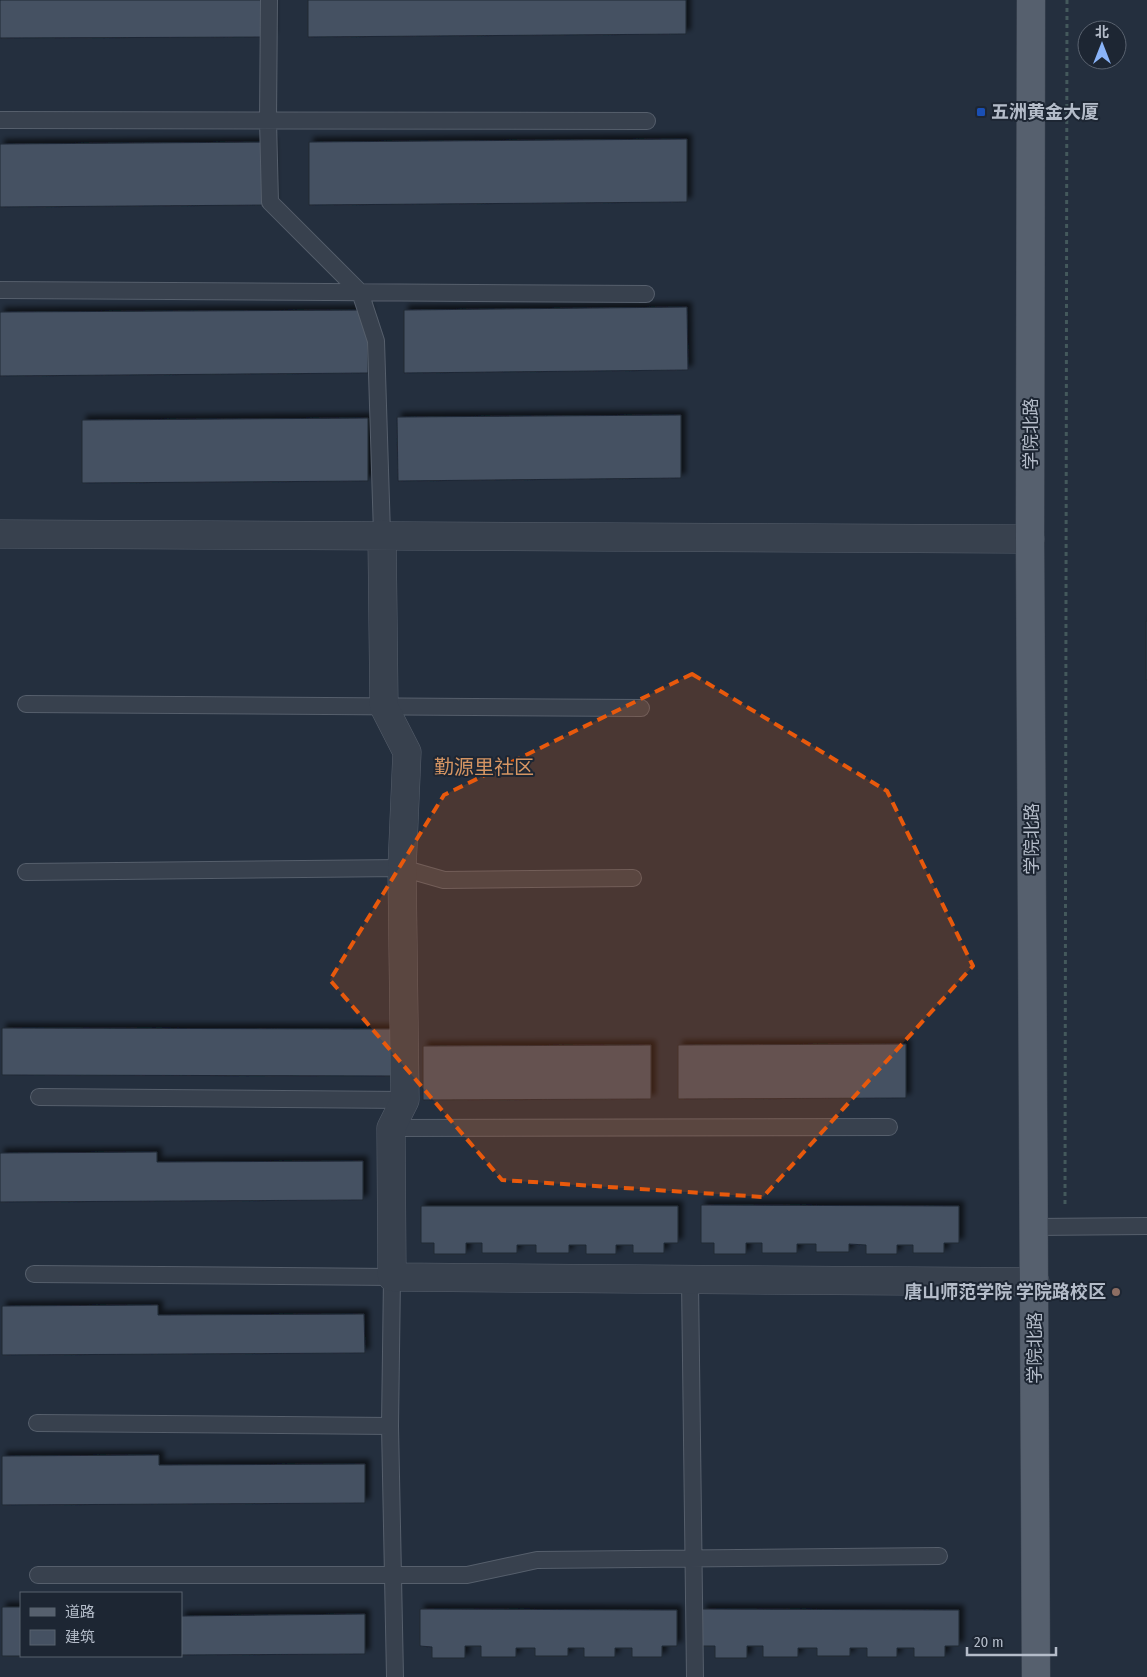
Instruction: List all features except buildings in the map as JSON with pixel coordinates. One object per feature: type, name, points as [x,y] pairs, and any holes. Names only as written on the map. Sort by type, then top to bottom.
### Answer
[{"type":"main road","name":"学院北路","points":[[1031,0],[1030,539],[1036,1677]]},
{"type":"street","points":[[0,534],[382,534],[1030,539]]},
{"type":"street","points":[[382,534],[384,707],[407,752],[402,868],[405,1100],[391,1128],[392,1277],[690,1281],[1034,1282]]},
{"type":"lane","points":[[269,0],[268,120],[270,202],[360,292],[376,341],[382,534]]},
{"type":"lane","points":[[0,120],[647,121]]},
{"type":"lane","points":[[0,290],[646,294]]},
{"type":"lane","points":[[26,704],[641,708]]},
{"type":"lane","points":[[26,872],[402,868],[444,880],[632,878]]},
{"type":"lane","points":[[39,1097],[405,1100]]},
{"type":"lane","points":[[391,1128],[889,1127]]},
{"type":"lane","points":[[1034,1227],[1147,1226]]},
{"type":"lane","points":[[34,1274],[392,1277],[390,1426],[395,1677]]},
{"type":"lane","points":[[690,1281],[695,1677]]},
{"type":"lane","points":[[37,1423],[390,1426]]},
{"type":"lane","points":[[38,1575],[467,1575],[537,1560],[939,1556]]},
{"type":"path","points":[[1065,1227],[1067,0]]},
{"type":"highlighted area","points":[[692,674],[887,791],[973,966],[763,1197],[502,1180],[330,980],[444,795]]},
{"type":"place","name":"五洲黄金大厦","points":[[981,112]]},
{"type":"place","name":"唐山师范学院 学院路校区","points":[[1116,1292]]},
{"type":"district","name":"勤源里社区","points":[[484,767]]}]
